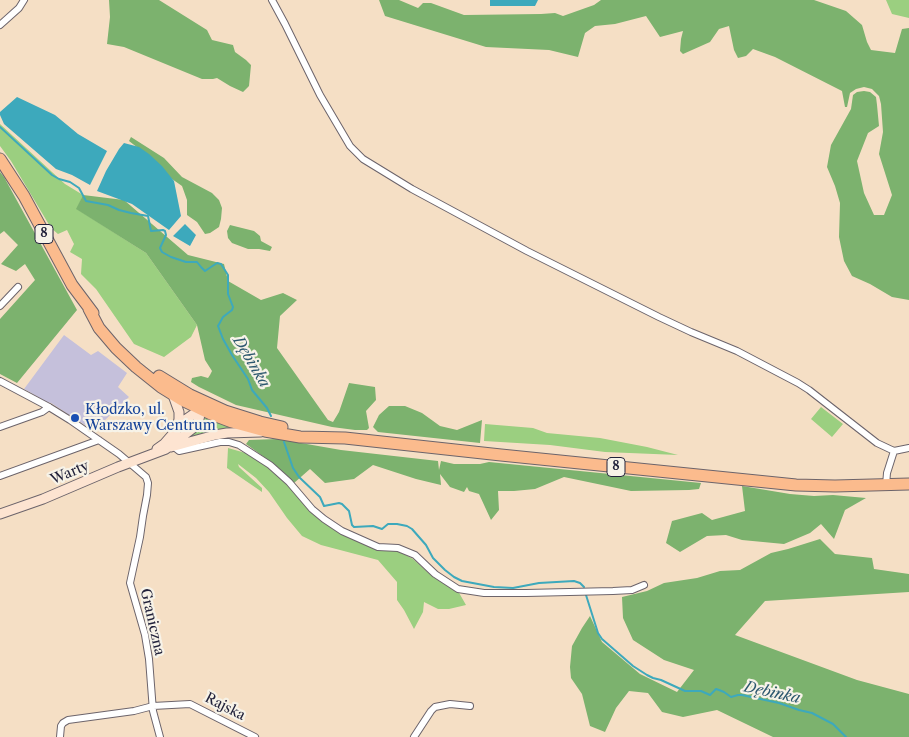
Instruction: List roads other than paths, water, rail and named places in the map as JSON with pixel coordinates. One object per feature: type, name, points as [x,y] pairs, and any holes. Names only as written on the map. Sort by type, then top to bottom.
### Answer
[{"type":"highway","name":"8","points":[[0,159],[24,196],[72,285],[93,318],[136,367],[173,395],[202,406],[232,422],[265,432],[345,438],[784,484],[835,486],[909,484]]},
{"type":"highway","name":"8","points":[[108,334],[158,375],[202,406],[225,411],[285,432]]},
{"type":"main road","points":[[173,395],[179,412],[179,423],[176,429]]},
{"type":"main road","name":"Warty","points":[[150,455],[164,444],[176,429],[202,406]]},
{"type":"main road","name":"Warty","points":[[0,514],[43,499],[170,448],[196,426],[202,406]]},
{"type":"main road","points":[[170,448],[215,435],[265,432]]},
{"type":"street","points":[[0,25],[19,8],[24,0]]},
{"type":"street","points":[[272,0],[320,95],[350,146],[363,160],[526,251],[691,332],[737,351],[798,383],[877,443],[894,451],[909,448]]},
{"type":"street","points":[[0,306],[18,287]]},
{"type":"street","points":[[0,381],[70,420],[129,463]]},
{"type":"street","points":[[0,427],[42,412],[49,407]]},
{"type":"street","points":[[0,476],[99,440]]},
{"type":"street","points":[[170,448],[180,451],[220,442],[229,442],[239,446],[270,465],[289,482],[312,509],[342,531],[378,546],[398,548],[415,555],[435,574],[458,589],[484,593],[526,593],[632,590],[644,585]]},
{"type":"street","points":[[886,485],[887,473],[894,451]]},
{"type":"street","name":"Graniczna","points":[[129,463],[146,477],[148,483],[140,537],[130,583],[145,636],[155,724],[160,737]]},
{"type":"street","name":"Rajska","points":[[60,737],[61,726],[64,722],[77,718],[134,711],[153,706],[190,704],[255,737]]},
{"type":"street","points":[[414,737],[435,707],[450,704],[470,706]]},
{"type":"water","points":[[490,0],[538,0],[535,6],[490,6]]},
{"type":"water","points":[[17,97],[55,115],[78,134],[107,151],[90,185],[56,169],[4,124],[0,112]]},
{"type":"water","points":[[124,143],[139,147],[149,154],[174,181],[181,216],[169,230],[132,204],[97,191],[106,171]]},
{"type":"water","points":[[185,224],[196,235],[190,246],[173,236]]},
{"type":"waterway","name":"Dębinka","points":[[0,127],[52,175],[70,182],[79,188],[86,201],[148,216],[151,231],[165,231],[166,235],[160,248],[162,252],[186,262],[197,262],[205,271],[217,263],[221,264],[228,275],[228,294],[233,307],[223,317],[218,326],[223,339],[248,379],[252,390],[271,416]]},
{"type":"waterway","name":"Dębinka","points":[[284,442],[293,468],[299,477],[320,497],[324,506],[342,504],[349,511],[354,527],[373,526],[382,529],[388,524],[407,526],[426,545],[433,558],[445,570],[462,581],[494,587],[513,588],[539,583],[574,581],[584,587]]},
{"type":"waterway","name":"Dębinka","points":[[586,595],[598,633],[602,639],[633,666],[647,675],[685,691],[701,691],[710,695],[716,689],[731,697],[742,695],[812,713],[833,724],[846,737]]},
{"type":"place","name":"Kłodzko, ul. Warszawy Centrum","points":[[75,418]]}]
